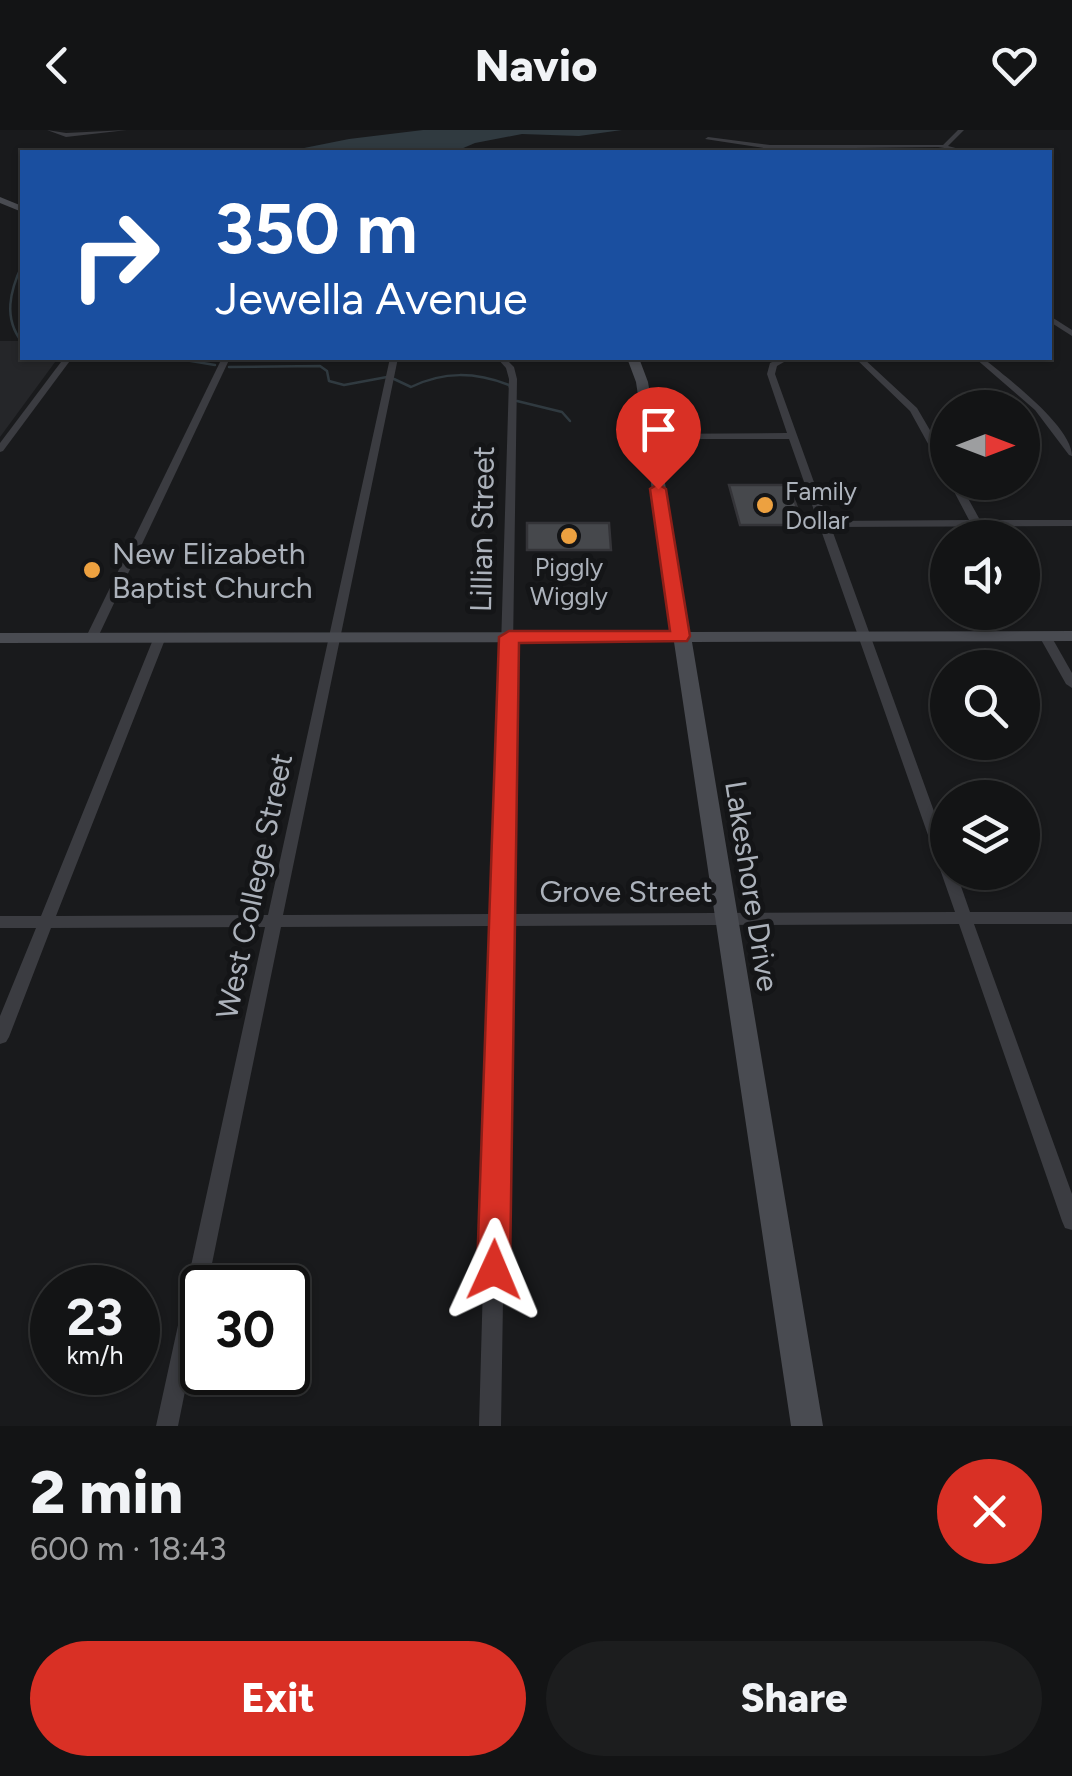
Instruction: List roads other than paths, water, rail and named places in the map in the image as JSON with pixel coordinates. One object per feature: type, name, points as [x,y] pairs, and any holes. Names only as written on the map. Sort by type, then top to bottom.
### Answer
[{"type":"main road","name":"Lakeshore Drive","points":[[635,360],[642,382],[807,1426]]},
{"type":"main road","points":[[0,638],[1072,636]]},
{"type":"street","points":[[50,130],[71,134],[124,130]]},
{"type":"street","points":[[944,146],[961,130]]},
{"type":"street","points":[[708,139],[767,150],[944,146],[960,150]]},
{"type":"street","points":[[0,449],[67,360]]},
{"type":"street","points":[[92,638],[225,360]]},
{"type":"street","name":"West College Street","points":[[166,1426],[394,360]]},
{"type":"street","name":"Lillian Street","points":[[490,1426],[514,379],[502,360]]},
{"type":"street","points":[[782,360],[770,371],[1072,1221]]},
{"type":"street","points":[[861,360],[914,410],[930,439]]},
{"type":"street","points":[[981,360],[1038,408],[1072,454]]},
{"type":"street","points":[[650,436],[793,436]]},
{"type":"street","points":[[1040,524],[1072,523]]},
{"type":"street","points":[[824,524],[930,525]]},
{"type":"street","points":[[1046,636],[1072,684]]},
{"type":"street","points":[[0,1037],[160,637]]},
{"type":"street","name":"Grove Street","points":[[0,922],[1072,918]]},
{"type":"waterway","points":[[20,270],[10,304],[12,324],[20,339]]},
{"type":"waterway","points":[[185,360],[215,365]]},
{"type":"waterway","points":[[229,367],[320,366],[327,371],[329,381],[344,385],[387,377]]},
{"type":"waterway","points":[[394,379],[411,387],[435,378],[472,376],[509,385],[511,390]]},
{"type":"waterway","points":[[517,401],[562,412],[570,421]]},
{"type":"place","name":"Family Dollar","points":[[765,505]]},
{"type":"place","name":"Piggly Wiggly","points":[[569,536]]},
{"type":"place","name":"New Elizabeth Baptist Church","points":[[92,570]]}]
